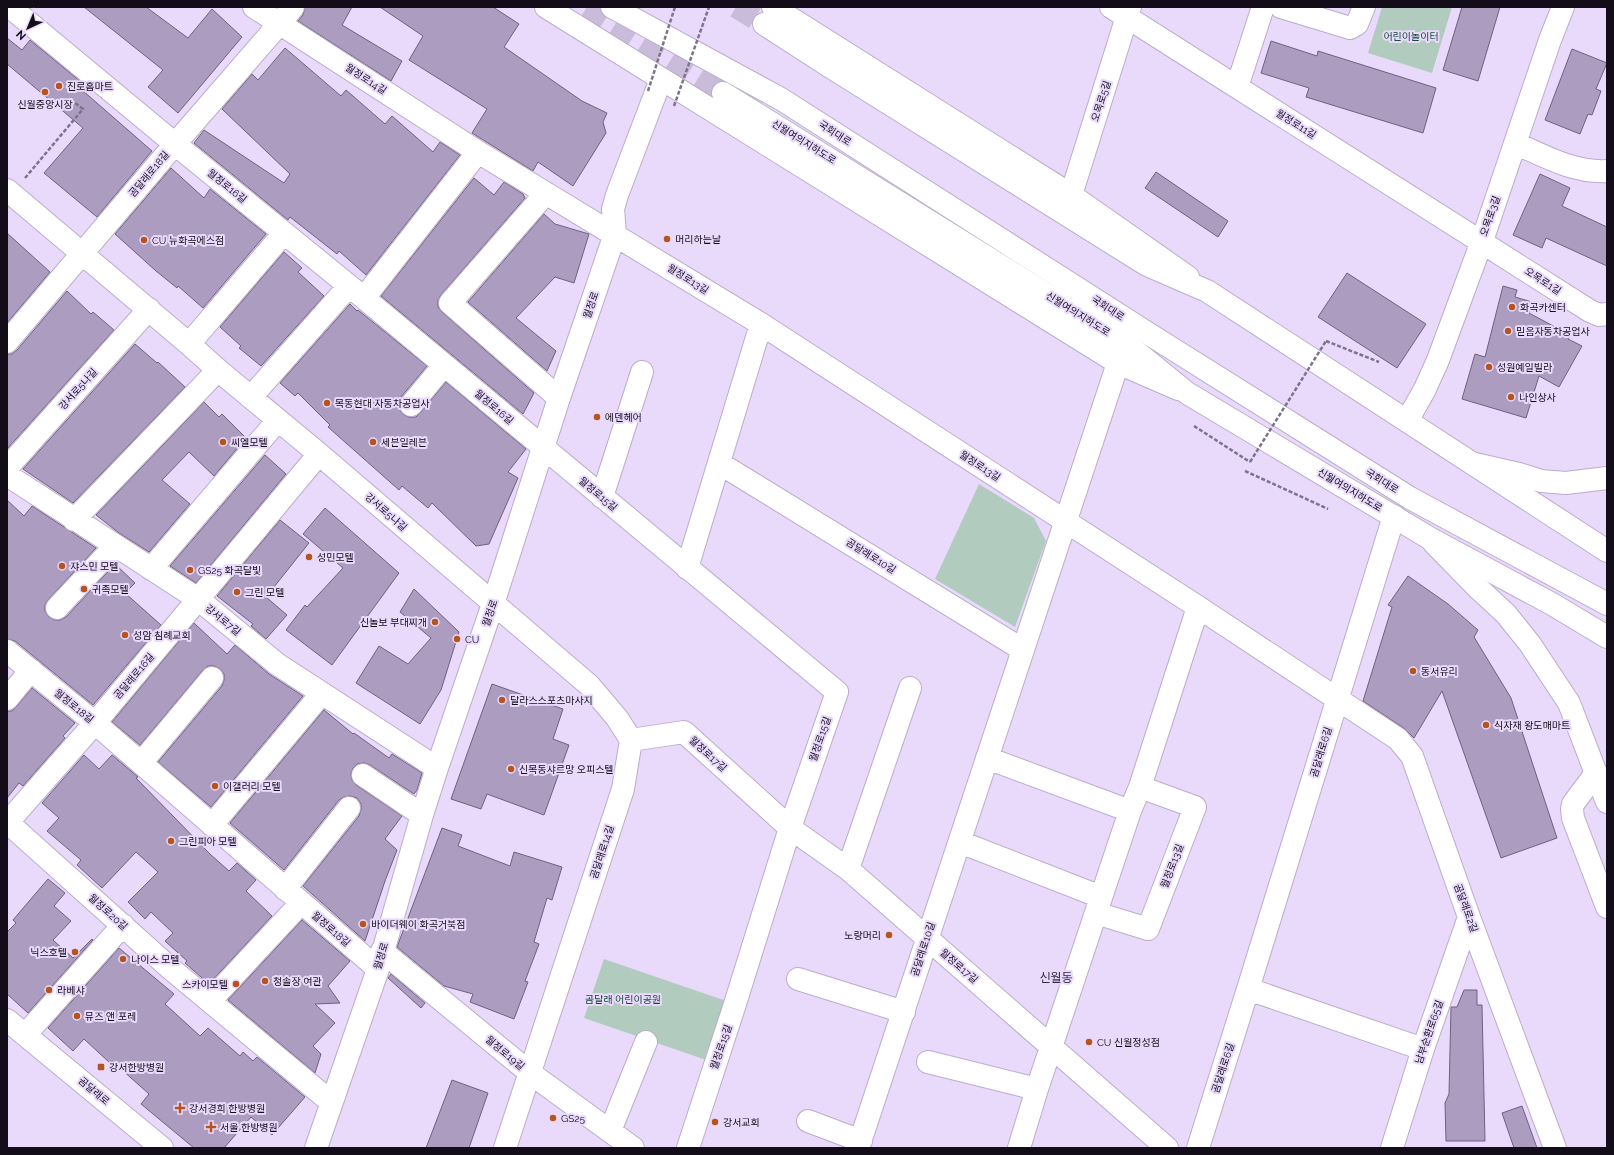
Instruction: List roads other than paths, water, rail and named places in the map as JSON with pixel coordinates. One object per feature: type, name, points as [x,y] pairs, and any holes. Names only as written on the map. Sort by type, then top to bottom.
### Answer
[{"type":"main road","name":"월정로16길","points":[[10,7],[544,449]]},
{"type":"main road","name":"월정로14길","points":[[254,7],[286,15],[478,152],[615,234]]},
{"type":"main road","points":[[546,7],[655,85],[1118,363],[1186,393]]},
{"type":"main road","name":"국회대로","points":[[612,7],[781,99],[1410,498],[1607,604]]},
{"type":"main road","name":"국회대로","points":[[641,7],[661,20],[808,100],[1136,310],[1419,487],[1607,586]]},
{"type":"main road","points":[[1237,87],[1263,7]]},
{"type":"main road","points":[[1281,7],[1350,28],[1357,24],[1364,7]]},
{"type":"main road","name":"오목로3길","points":[[1407,421],[1425,389],[1438,360],[1482,241],[1550,40],[1563,7]]},
{"type":"main road","name":"월정로11길","points":[[1123,10],[1237,87],[1482,241]]},
{"type":"main road","name":"오목로5길","points":[[1071,194],[1123,10]]},
{"type":"main road","name":"곰달래로18길","points":[[7,342],[286,15]]},
{"type":"main road","points":[[769,16],[1071,194],[1206,291],[1607,552]]},
{"type":"main road","points":[[769,16],[829,66],[1147,265],[1206,291]]},
{"type":"main road","name":"월정로","points":[[316,1148],[380,960],[437,768],[493,604],[544,449],[559,398],[615,234],[613,209],[655,85]]},
{"type":"main road","name":"신월여의지하도로","points":[[723,93],[1128,345],[1186,393],[1431,539]]},
{"type":"main road","points":[[1515,143],[1556,162],[1586,170],[1607,171]]},
{"type":"main road","points":[[251,397],[356,292],[478,152]]},
{"type":"main road","name":"강서로5나길","points":[[9,192],[149,309],[218,370],[319,454],[493,604]]},
{"type":"main road","points":[[546,193],[450,303],[559,398]]},
{"type":"main road","points":[[190,344],[284,233]]},
{"type":"main road","name":"월정로13길","points":[[615,234],[761,324],[1338,698]]},
{"type":"main road","name":"오목로1길","points":[[1482,241],[1590,311],[1599,315],[1607,314]]},
{"type":"main road","name":"강서로5나길","points":[[7,468],[149,309]]},
{"type":"main road","points":[[687,568],[761,324]]},
{"type":"main road","name":"곰달래로10길","points":[[808,1120],[859,1144],[1118,363]]},
{"type":"main road","points":[[411,405],[444,365]]},
{"type":"main road","points":[[74,520],[218,370]]},
{"type":"main road","points":[[602,497],[642,372]]},
{"type":"main road","points":[[151,569],[278,420]]},
{"type":"main road","name":"월정로15길","points":[[544,449],[837,692],[790,828],[688,1148]]},
{"type":"main road","name":"곰달래로16길","points":[[7,822],[95,723],[319,454]]},
{"type":"main road","name":"곰달래로10길","points":[[719,463],[1023,650]]},
{"type":"main road","points":[[1472,464],[1518,474],[1541,481],[1566,483],[1604,476]]},
{"type":"main road","name":"강서로7길","points":[[7,475],[74,520],[198,599],[277,664],[437,768]]},
{"type":"main road","name":"곰달래로6길","points":[[1198,1148],[1394,516]]},
{"type":"main road","points":[[1431,539],[1552,604],[1607,638]]},
{"type":"main road","points":[[1431,539],[1478,589],[1506,614],[1530,644],[1568,703],[1607,802]]},
{"type":"main road","points":[[57,608],[115,546]]},
{"type":"main road","points":[[493,604],[589,685],[616,718],[631,740]]},
{"type":"main road","points":[[1019,1148],[1037,1088],[1130,811],[1140,787],[1198,607]]},
{"type":"main road","name":"월정로18길","points":[[7,651],[141,762],[293,896],[380,960]]},
{"type":"main road","points":[[7,699],[31,670]]},
{"type":"main road","points":[[141,762],[212,678]]},
{"type":"main road","points":[[848,869],[910,688]]},
{"type":"main road","points":[[212,825],[322,692]]},
{"type":"main road","name":"곰달래로2길","points":[[1338,698],[1398,739],[1412,756],[1469,917],[1556,1148]]},
{"type":"main road","name":"월정로17길","points":[[631,740],[684,732],[790,828],[848,869],[1167,1148]]},
{"type":"main road","name":"곰달래로14길","points":[[505,1148],[623,789],[631,740]]},
{"type":"main road","points":[[987,758],[1130,811]]},
{"type":"main road","points":[[1596,773],[1575,800],[1572,809],[1573,818],[1607,907]]},
{"type":"main road","points":[[363,775],[422,815]]},
{"type":"main road","name":"월정로13길","points":[[960,842],[1099,905],[1148,929],[1195,807],[1140,787]]},
{"type":"main road","points":[[210,1001],[293,896],[349,808]]},
{"type":"main road","name":"월정로20길","points":[[7,822],[210,1001],[331,1102]]},
{"type":"main road","name":"남부순환로65길","points":[[1392,1148],[1423,1049],[1469,917]]},
{"type":"main road","points":[[25,1035],[123,925]]},
{"type":"main road","name":"월정로19길","points":[[380,960],[530,1074],[634,1148]]},
{"type":"main road","points":[[798,979],[904,1012]]},
{"type":"main road","points":[[1248,989],[1423,1049]]},
{"type":"main road","name":"곰달래로","points":[[7,1020],[162,1148]]},
{"type":"main road","points":[[610,1131],[646,1042]]},
{"type":"main road","points":[[928,1062],[1037,1088]]},
{"type":"tunnel","points":[[587,7],[723,93]]},
{"type":"tunnel","points":[[736,7],[764,24]]},
{"type":"place","name":"진로홈마트","points":[[59,86]]},
{"type":"place","name":"신월중앙시장","points":[[45,92]]},
{"type":"place","name":"머리하는날","points":[[667,239]]},
{"type":"place","name":"CU 뉴화곡에스점","points":[[144,240]]},
{"type":"place","name":"화곡카센터","points":[[1512,307]]},
{"type":"place","name":"믿음자동차공업사","points":[[1508,331]]},
{"type":"place","name":"성원예일빌라","points":[[1489,367]]},
{"type":"place","name":"나인상사","points":[[1511,397]]},
{"type":"place","name":"목동현대 자동차공업사","points":[[327,403]]},
{"type":"place","name":"에덴헤어","points":[[597,417]]},
{"type":"place","name":"씨엘모텔","points":[[223,442]]},
{"type":"place","name":"세븐일레븐","points":[[373,442]]},
{"type":"place","name":"성민모텔","points":[[309,557]]},
{"type":"place","name":"쟈스민 모텔","points":[[62,566]]},
{"type":"place","name":"GS25 화곡달빛","points":[[190,570]]},
{"type":"place","name":"귀족모텔","points":[[84,589]]},
{"type":"place","name":"그린 모텔","points":[[237,592]]},
{"type":"place","name":"신놀보 부대찌개","points":[[435,622]]},
{"type":"place","name":"성암 침례교회","points":[[125,635]]},
{"type":"place","name":"CU","points":[[457,639]]},
{"type":"place","name":"동서유리","points":[[1413,671]]},
{"type":"place","name":"달라스스포츠마사지","points":[[502,700]]},
{"type":"place","name":"식자재 왕도매마트","points":[[1486,725]]},
{"type":"place","name":"신목동샤르망 오피스텔","points":[[511,769]]},
{"type":"place","name":"이갤러리 모텔","points":[[215,786]]},
{"type":"place","name":"그린피아 모텔","points":[[171,841]]},
{"type":"place","name":"바이더웨이 화곡거북점","points":[[363,924]]},
{"type":"place","name":"노랑머리","points":[[889,935]]},
{"type":"place","name":"닉스호텔","points":[[75,952]]},
{"type":"place","name":"나이스 모텔","points":[[123,959]]},
{"type":"place","name":"청솔장 여관","points":[[265,981]]},
{"type":"place","name":"스카이모텔","points":[[236,984]]},
{"type":"place","name":"라베샤","points":[[49,990]]},
{"type":"place","name":"뮤즈 앤 포레","points":[[77,1016]]},
{"type":"place","name":"CU 신월정성점","points":[[1089,1042]]},
{"type":"place","name":"강서한방병원","points":[[101,1067]]},
{"type":"place","name":"강서경희 한방병원","points":[[180,1108]]},
{"type":"place","name":"GS25","points":[[553,1118]]},
{"type":"place","name":"강서교회","points":[[715,1122]]},
{"type":"place","name":"서울 한방병원","points":[[211,1127]]},
{"type":"district","name":"신월동","points":[[1056,978]]},
{"type":"park label","name":"어린이놀이터","points":[[1411,36]]},
{"type":"park label","name":"곰달래 어린이공원","points":[[623,999]]}]
